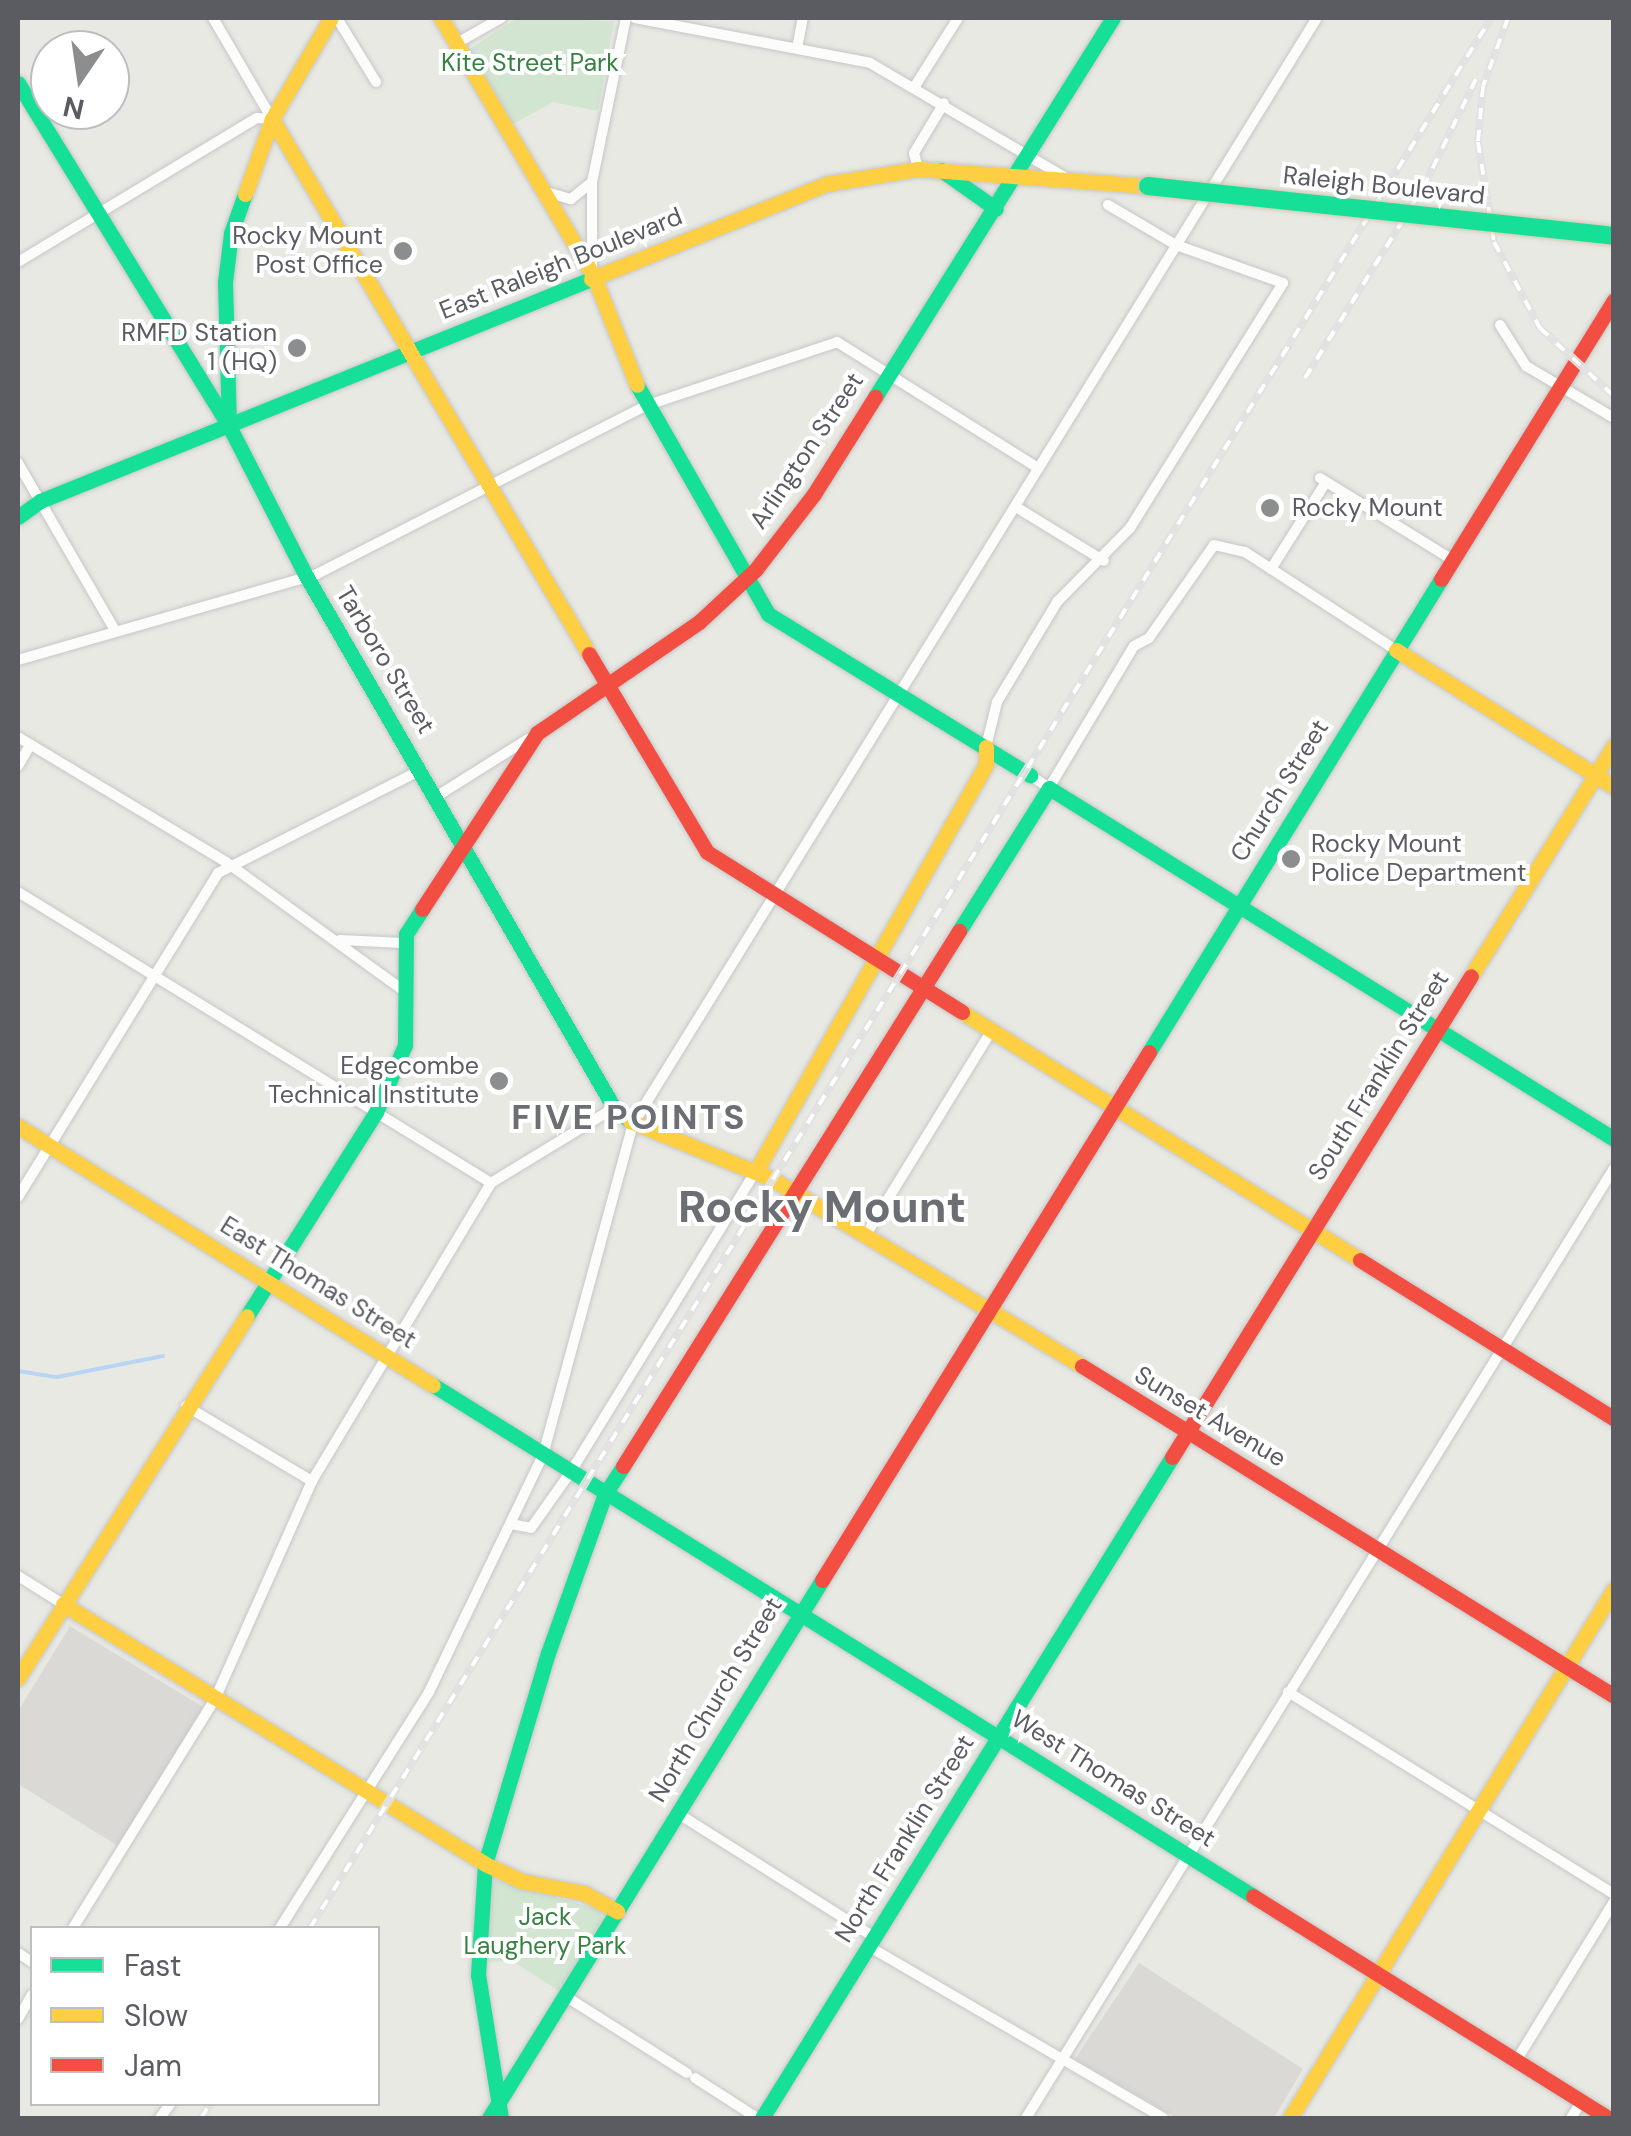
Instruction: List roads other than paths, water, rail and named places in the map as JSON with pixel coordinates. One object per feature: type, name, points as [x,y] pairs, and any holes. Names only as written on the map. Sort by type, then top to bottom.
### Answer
[{"type":"main road","points":[[229,426],[234,408],[225,282],[231,233],[272,119],[334,18]]},
{"type":"main road","points":[[441,18],[594,278],[644,406],[768,614],[1030,776]]},
{"type":"main road","name":"Arlington Street","points":[[404,943],[463,841],[537,733],[746,580],[814,494],[1030,156],[1113,18]]},
{"type":"main road","name":"Tarboro Street","points":[[18,83],[96,216],[229,426],[305,574],[437,796],[614,1108],[632,1124],[756,1171],[786,1187]]},
{"type":"main road","points":[[272,119],[708,852],[990,1034],[1614,1419]]},
{"type":"main road","name":"East Raleigh Boulevard","points":[[18,516],[40,501],[826,184],[918,168],[1148,186]]},
{"type":"main road","points":[[941,170],[996,209]]},
{"type":"main road","name":"Raleigh Boulevard","points":[[1148,186],[1614,236]]},
{"type":"main road","name":"Church Street","points":[[989,1309],[1614,300]]},
{"type":"main road","points":[[1396,650],[1614,786]]},
{"type":"main road","name":"South Franklin Street","points":[[1186,1433],[1614,745]]},
{"type":"main road","points":[[756,1171],[986,764],[986,748]]},
{"type":"main road","points":[[496,2113],[478,1974],[484,1864],[598,1490],[912,983],[1049,788],[1614,1139]]},
{"type":"main road","points":[[18,1678],[185,1405],[376,1112],[405,1046],[404,943]]},
{"type":"main road","name":"East Thomas Street","points":[[18,1126],[392,1357],[598,1490]]},
{"type":"main road","name":"Sunset Avenue","points":[[786,1187],[1614,1696]]},
{"type":"main road","name":"North Church Street","points":[[496,2113],[799,1612],[989,1309]]},
{"type":"main road","name":"North Franklin Street","points":[[759,2118],[1186,1433]]},
{"type":"main road","name":"West Thomas Street","points":[[598,1490],[1608,2118]]},
{"type":"main road","points":[[1290,2118],[1373,1972],[1614,1589]]},
{"type":"main road","points":[[62,1604],[484,1864],[521,1881],[584,1894],[616,1911]]},
{"type":"street","points":[[213,18],[272,119]]},
{"type":"street","points":[[334,18],[376,82]]},
{"type":"street","points":[[457,43],[501,18]]},
{"type":"street","points":[[594,278],[592,182],[626,18]]},
{"type":"street","points":[[635,18],[870,62],[944,102],[1066,178]]},
{"type":"street","points":[[797,48],[802,18]]},
{"type":"street","points":[[915,86],[958,18]]},
{"type":"street","points":[[281,1926],[429,1692],[543,1455],[632,1124],[1316,18]]},
{"type":"street","points":[[918,168],[914,153],[944,102]]},
{"type":"street","points":[[18,262],[257,118],[272,119]]},
{"type":"street","points":[[541,189],[571,199],[592,182]]},
{"type":"street","points":[[986,748],[996,702],[1057,602],[1104,561],[1283,283],[1176,245],[1108,205]]},
{"type":"street","points":[[1500,325],[1526,366],[1614,418]]},
{"type":"street","points":[[18,660],[305,574],[644,406],[836,342],[1038,468]]},
{"type":"street","points":[[18,463],[114,630]]},
{"type":"street","points":[[1271,569],[1323,480],[1451,559]]},
{"type":"street","points":[[1016,507],[1104,561]]},
{"type":"street","points":[[1030,776],[1049,788],[1134,646],[1149,638],[1207,549],[1227,543],[1396,650]]},
{"type":"street","points":[[437,796],[537,733]]},
{"type":"street","points":[[18,737],[234,869],[403,990]]},
{"type":"street","points":[[18,766],[30,745]]},
{"type":"street","points":[[18,1197],[214,878],[421,770]]},
{"type":"street","points":[[18,892],[491,1183]]},
{"type":"street","points":[[338,940],[404,943]]},
{"type":"street","points":[[866,1233],[990,1034]]},
{"type":"street","points":[[75,1926],[215,1700],[312,1481],[392,1357],[491,1183],[614,1108]]},
{"type":"street","points":[[1026,2118],[1614,1168]]},
{"type":"street","points":[[511,1524],[531,1528],[570,1472],[756,1171]]},
{"type":"street","points":[[185,1405],[312,1481]]},
{"type":"street","points":[[18,1576],[62,1604]]},
{"type":"street","points":[[1288,1692],[1614,1894]]},
{"type":"street","points":[[677,1813],[871,1942],[1163,2118]]},
{"type":"street","points":[[1516,2061],[1614,1902]]},
{"type":"street","points":[[564,1996],[759,2118]]},
{"type":"street","points":[[1571,2118],[1581,2102]]},
{"type":"waterway","points":[[18,1371],[57,1377],[163,1356]]},
{"type":"railway","points":[[311,1926],[1491,18]]},
{"type":"railway","points":[[1508,18],[1483,86],[1478,142],[1494,242],[1540,328],[1614,396]]},
{"type":"railway","points":[[1305,378],[1423,188],[1476,79]]},
{"type":"railway","points":[[201,2118],[209,2106]]},
{"type":"place","name":"Rocky Mount Post Office","points":[[403,251]]},
{"type":"place","name":"RMFD Station 1 (HQ)","points":[[297,348]]},
{"type":"place","name":"Rocky Mount","points":[[1270,508]]},
{"type":"place","name":"Rocky Mount Police Department","points":[[1291,859]]},
{"type":"place","name":"Edgecombe Technical Institute","points":[[499,1081]]},
{"type":"district","name":"FIVE POINTS","points":[[629,1117]]},
{"type":"district","name":"Rocky Mount","points":[[822,1207]]},
{"type":"park label","name":"Kite Street Park","points":[[530,63]]},
{"type":"park label","name":"Jack Laughery Park","points":[[545,1932]]}]
